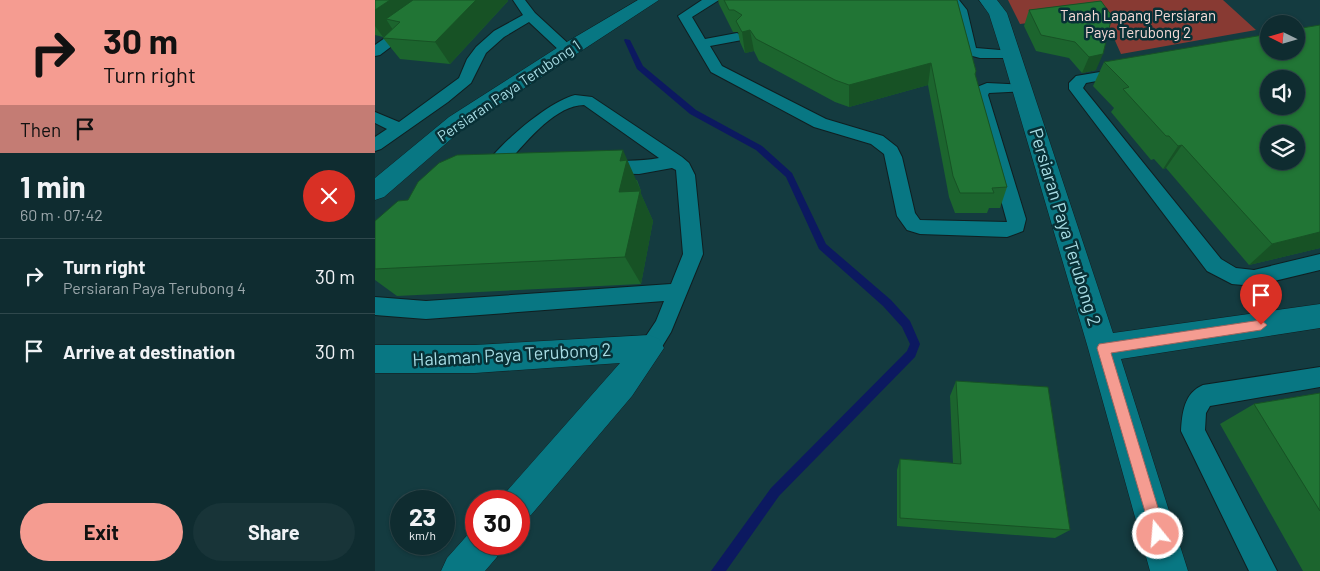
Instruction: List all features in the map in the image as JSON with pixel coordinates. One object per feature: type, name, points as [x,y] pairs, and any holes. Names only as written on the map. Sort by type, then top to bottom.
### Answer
[{"type":"street","name":"Persiaran Paya Terubong 1","points":[[375,191],[457,122],[567,50],[649,0]]},
{"type":"street","name":"Persiaran Paya Terubong 2","points":[[988,0],[998,13],[1103,348],[1169,571]]},
{"type":"street","points":[[1103,348],[1320,316]]},
{"type":"street","points":[[530,490],[621,386],[649,348]]},
{"type":"street","name":"Halaman Paya Terubong 2","points":[[375,359],[475,359],[649,348]]},
{"type":"street","points":[[460,571],[474,555]]},
{"type":"lane","points":[[375,52],[447,0]]},
{"type":"lane","points":[[519,0],[530,16],[567,50]]},
{"type":"lane","points":[[713,0],[701,5],[685,16],[716,69],[820,123],[872,138],[891,151],[894,157],[906,216],[914,225],[921,228],[1007,230],[1016,226],[1017,219],[980,95],[982,90],[987,88],[1021,88]]},
{"type":"lane","points":[[952,0],[961,10],[970,52],[1011,55]]},
{"type":"lane","points":[[375,145],[443,99],[466,80],[468,67],[481,50],[507,28],[530,16]]},
{"type":"lane","points":[[700,44],[737,37]]},
{"type":"lane","points":[[1137,70],[1081,79],[1075,83],[1076,88],[1214,265],[1232,276],[1254,278],[1320,262]]},
{"type":"lane","points":[[517,172],[481,176],[550,111],[569,100],[578,98],[587,100],[683,167],[686,175],[693,254],[664,326],[649,348]]},
{"type":"lane","points":[[375,117],[399,128]]},
{"type":"lane","points":[[583,170],[639,168],[676,161]]},
{"type":"lane","points":[[375,306],[425,310],[679,292]]},
{"type":"lane","points":[[1263,571],[1193,431],[1194,410],[1203,396],[1320,377]]},
{"type":"green space","name":"Tanah Lapang Persiaran Paya Terubong 2","points":[[1008,0],[1223,0],[1256,30],[1121,54],[1103,14],[1020,24]]},
{"type":"building","points":[[375,0],[390,0],[375,10]]},
{"type":"building","points":[[413,0],[476,0],[435,42],[383,38],[400,22],[386,19]]},
{"type":"building","points":[[724,0],[957,0],[976,71],[975,74],[1007,187],[992,188],[994,193],[960,193],[953,176],[931,63],[849,85],[835,80],[756,39],[750,30],[742,32],[736,21],[742,15],[734,10],[729,10]]},
{"type":"building","points":[[1101,1],[1112,16],[1103,54],[1089,57],[1075,42],[1041,35],[1029,10]]},
{"type":"building","points":[[1320,25],[1320,232],[1272,244],[1182,145],[1178,146],[1169,136],[1166,136],[1123,89],[1129,87],[1104,62],[1260,36],[1260,60],[1305,60],[1305,28]]},
{"type":"building","points":[[623,150],[620,161],[627,160],[619,192],[640,191],[625,257],[375,269],[375,221],[398,201],[408,200],[418,182],[439,163],[457,155]]},
{"type":"building","points":[[956,381],[1048,387],[1070,530],[900,518],[900,459],[961,464]]},
{"type":"building","points":[[1320,393],[1320,511],[1254,404]]},
{"type":"waterway","points":[[627,40],[640,67],[693,112],[759,148],[789,175],[822,246],[887,303],[906,324],[915,344],[911,354],[775,492],[718,571]]},
{"type":"route","points":[[1158,534],[1103,348],[1261,325]]}]
